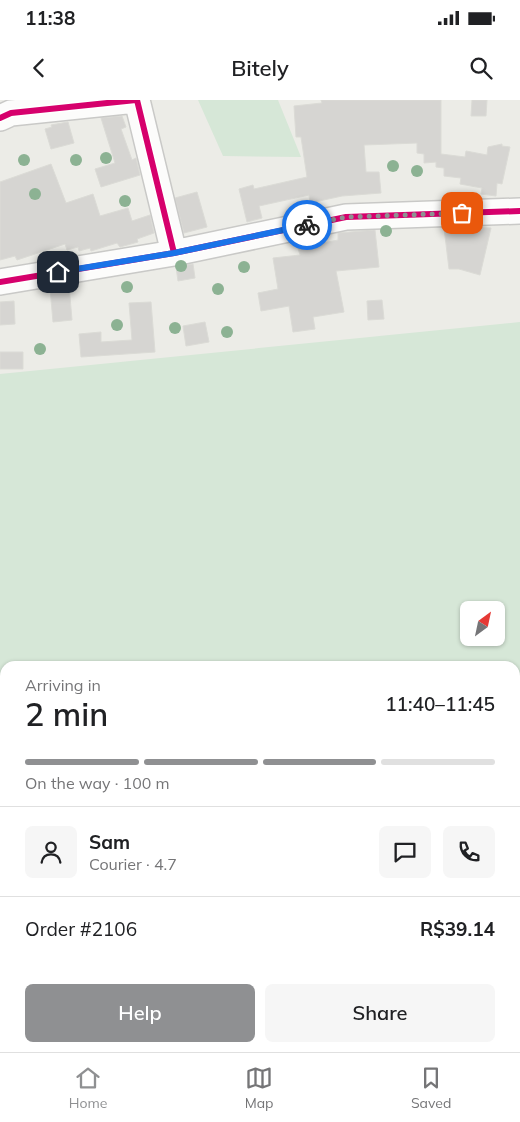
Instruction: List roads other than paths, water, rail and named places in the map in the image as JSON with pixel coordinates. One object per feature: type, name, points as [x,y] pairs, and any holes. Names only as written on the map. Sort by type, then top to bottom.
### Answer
[{"type":"street","points":[[0,118],[11,113],[136,100],[174,253]]},
{"type":"street","points":[[0,282],[174,253],[346,217],[520,211]]}]
